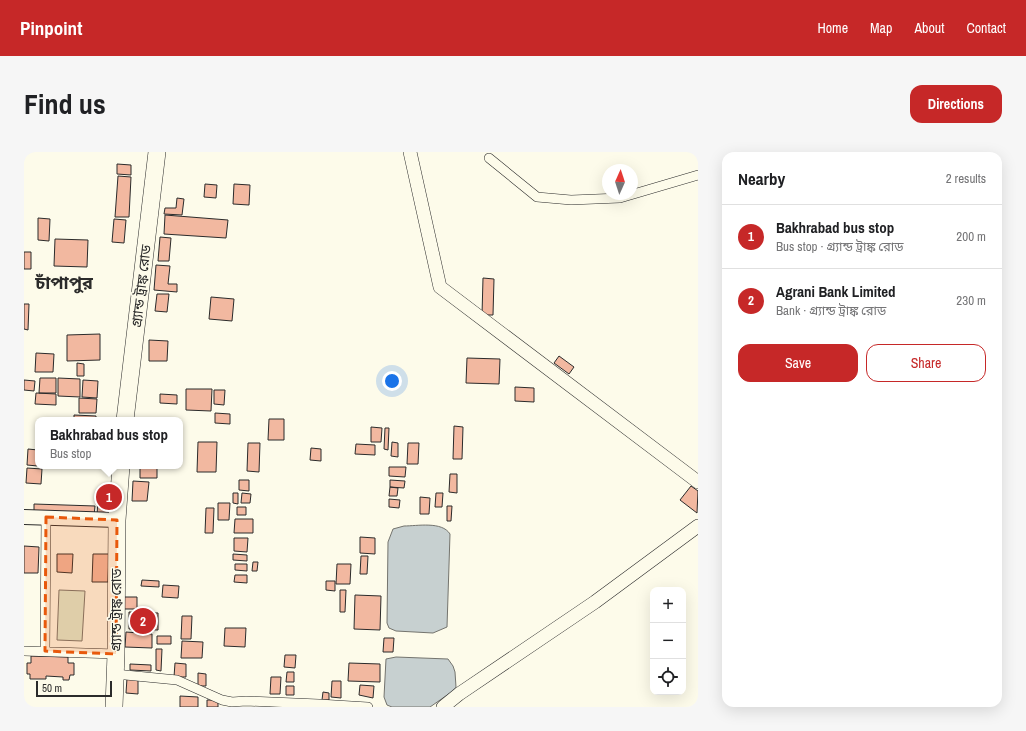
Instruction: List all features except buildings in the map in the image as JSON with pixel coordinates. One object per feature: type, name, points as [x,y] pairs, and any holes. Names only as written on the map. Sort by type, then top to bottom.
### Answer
[{"type":"highway","name":"গ্র্যান্ড ট্রাঙ্ক রোড","points":[[125,417],[157,152]]},
{"type":"highway","name":"গ্র্যান্ড ট্রাঙ্ক রোড","points":[[114,707],[117,520],[121,469]]},
{"type":"main road","points":[[410,152],[440,287],[698,482]]},
{"type":"main road","points":[[24,517],[117,520]]},
{"type":"main road","points":[[443,707],[459,694],[595,602],[698,526]]},
{"type":"street","points":[[489,158],[537,197],[543,198],[570,200],[620,198],[698,176]]},
{"type":"street","points":[[45,651],[46,518]]},
{"type":"street","points":[[24,651],[116,654]]},
{"type":"street","points":[[115,674],[177,680],[222,700],[232,702],[246,701],[368,707]]},
{"type":"highlighted area","points":[[46,517],[117,520],[116,654],[45,651]]},
{"type":"green space","points":[[59,590],[85,591],[82,641],[57,640]]},
{"type":"shaded area","points":[[429,525],[441,527],[450,534],[447,627],[433,633],[396,631],[389,628],[387,623],[388,542],[393,529],[404,526]]},
{"type":"shaded area","points":[[396,657],[448,659],[455,672],[456,687],[453,691],[430,707],[392,707],[387,705],[384,697],[386,659]]},
{"type":"place","name":"Bakhrabad bus stop","points":[[109,497]]},
{"type":"place","name":"Agrani Bank Limited","points":[[143,621]]},
{"type":"district","name":"চাঁপাপুর","points":[[64,283]]}]
